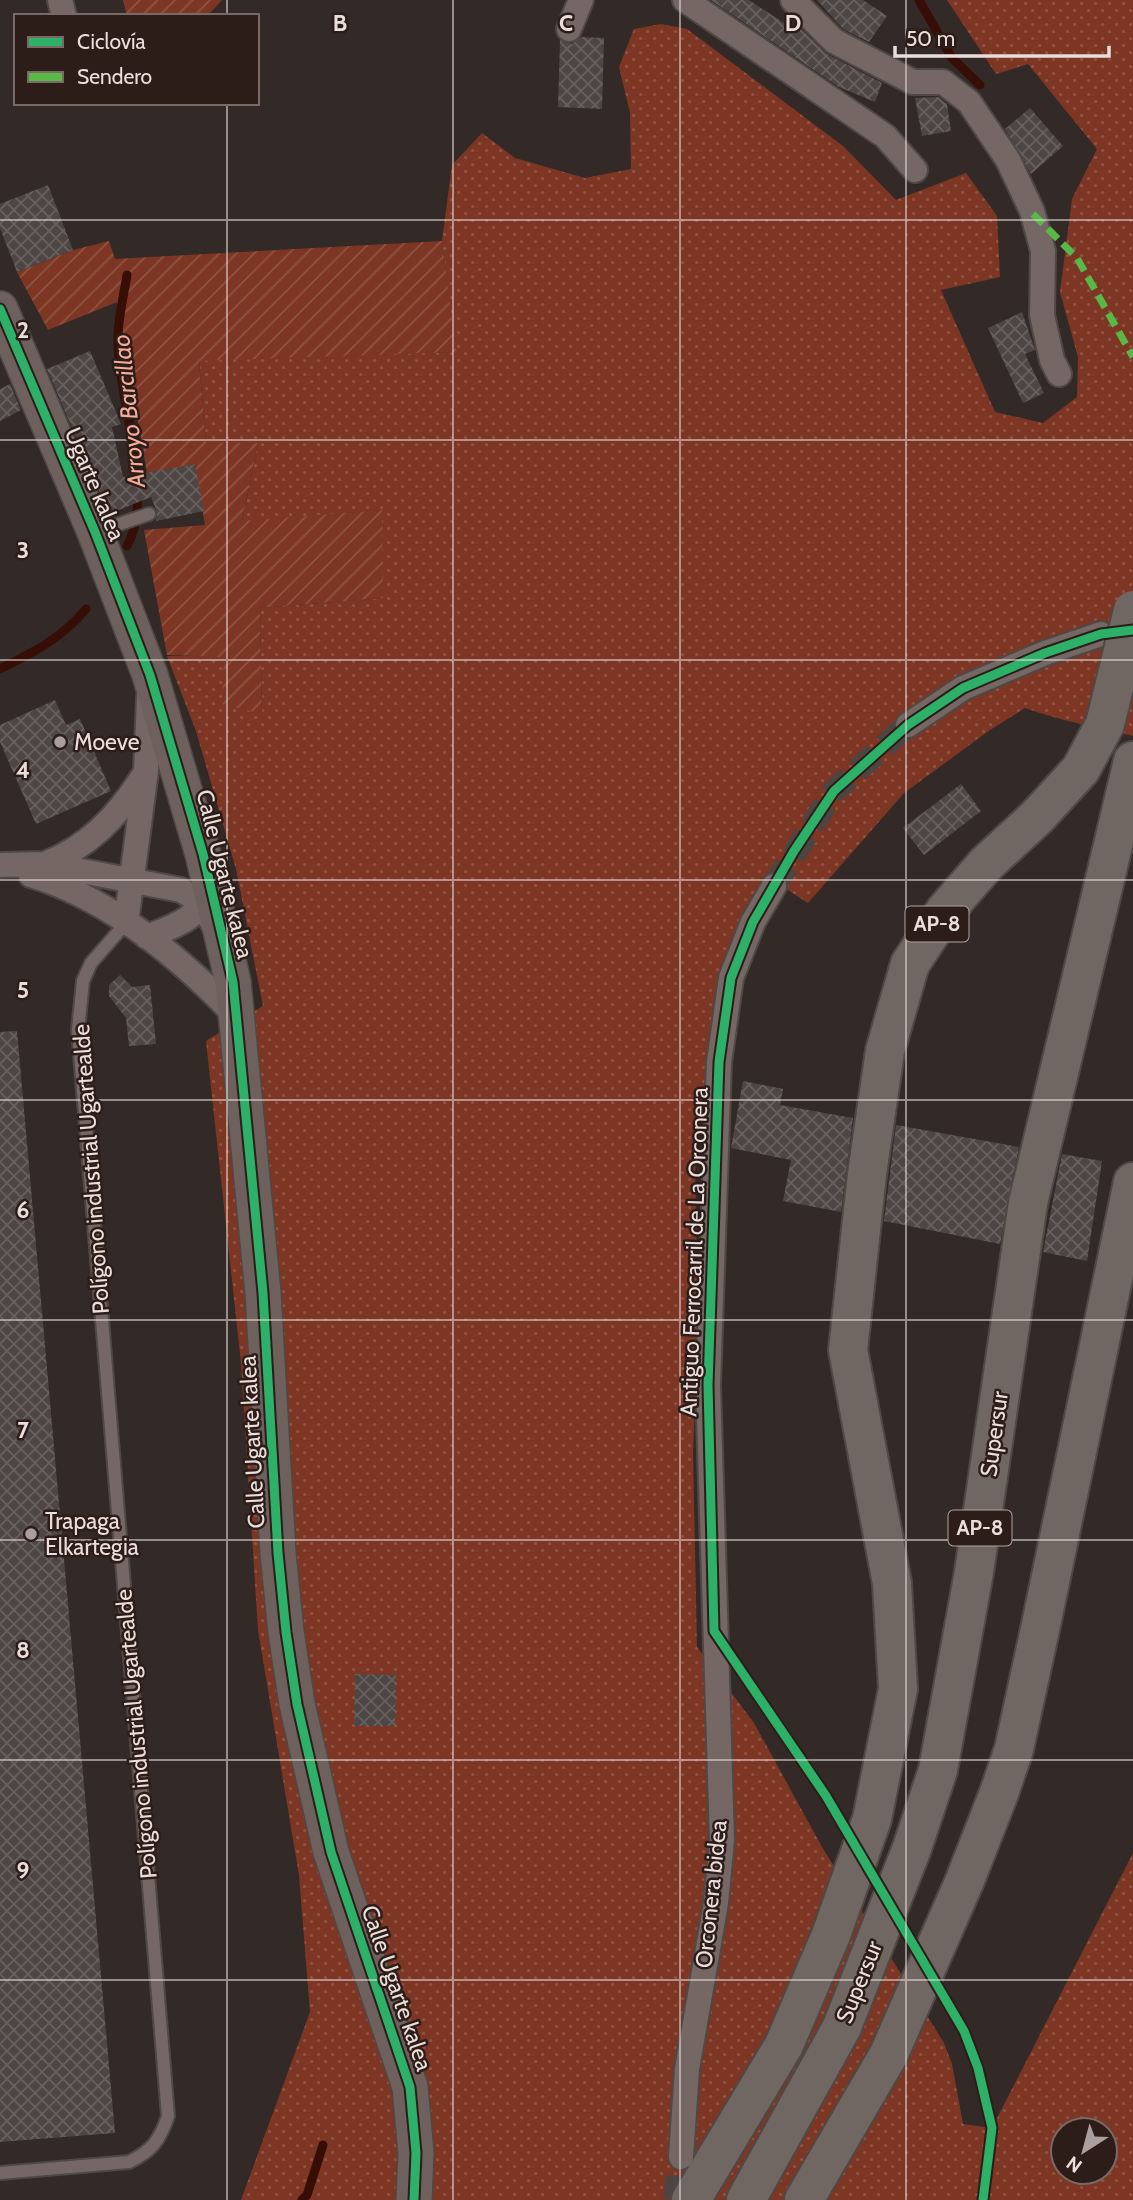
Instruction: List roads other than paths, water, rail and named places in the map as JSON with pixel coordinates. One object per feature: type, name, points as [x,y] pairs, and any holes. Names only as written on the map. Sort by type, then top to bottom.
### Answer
[{"type":"highway","name":"AP-8","points":[[691,2200],[784,2045],[831,1935],[872,1819],[898,1689],[892,1583],[848,1350],[867,1174],[885,1051],[910,964],[945,911],[986,864],[1037,817],[1081,769],[1105,724],[1133,610]]},
{"type":"highway","name":"Supersur","points":[[746,2200],[842,2027],[912,1848],[938,1770],[974,1572],[1028,1203],[1133,761]]},
{"type":"highway","points":[[804,2200],[889,2054],[965,1880],[1014,1749],[1133,1182]]},
{"type":"street","points":[[569,29],[582,0]]},
{"type":"street","points":[[685,0],[885,136],[915,170]]},
{"type":"street","points":[[793,0],[834,41],[913,82],[943,82],[969,102],[1008,160],[1032,211],[1043,251],[1042,315],[1052,360],[1059,374]]},
{"type":"street","name":"Ugarte kalea","points":[[0,309],[111,527],[150,675]]},
{"type":"street","points":[[908,724],[963,688],[1045,653],[1101,634]]},
{"type":"street","points":[[125,923],[146,771],[150,675]]},
{"type":"street","name":"Calle Ugarte kalea","points":[[150,675],[189,805],[233,982],[239,1019],[263,1293],[278,1553],[286,1632],[298,1704],[331,1852],[410,2087],[416,2152],[414,2200]]},
{"type":"street","points":[[45,864],[69,854],[108,824],[146,771]]},
{"type":"street","points":[[148,937],[191,917],[204,897],[204,878],[190,830],[189,805]]},
{"type":"street","points":[[0,866],[45,864],[181,890],[201,902],[214,925],[233,982]]},
{"type":"street","points":[[0,866],[60,884],[148,937],[177,958],[239,1019]]},
{"type":"street","name":"Antiguo Ferrocarril de La Orconera","points":[[714,1631],[708,1385],[719,1062],[731,978],[753,922],[774,886]]},
{"type":"street","name":"Orconera bidea","points":[[681,2157],[687,2069],[716,1903],[722,1840],[714,1631]]},
{"type":"lane","points":[[111,527],[149,514]]},
{"type":"lane","name":"Polígono industrial Ugartealde","points":[[0,2173],[129,2162],[147,2153],[161,2137],[168,2116],[78,1030],[83,981],[91,963],[125,923]]},
{"type":"waterway","name":"Arroyo Barcillao","points":[[919,0],[952,58],[980,85]]},
{"type":"waterway","name":"Arroyo Barcillao","points":[[127,275],[118,334],[119,358],[133,444],[138,500],[135,525],[127,546]]},
{"type":"waterway","name":"Arroyo Barcillao","points":[[0,669],[57,636],[86,609]]},
{"type":"waterway","points":[[302,2200],[307,2195],[323,2145]]},
{"type":"tunnel","points":[[774,886],[834,791],[908,725]]},
{"type":"tunnel","points":[[675,2200],[681,2157]]},
{"type":"place","name":"Moeve","points":[[60,742]]},
{"type":"place","name":"Trapaga Elkartegia","points":[[31,1534]]}]
